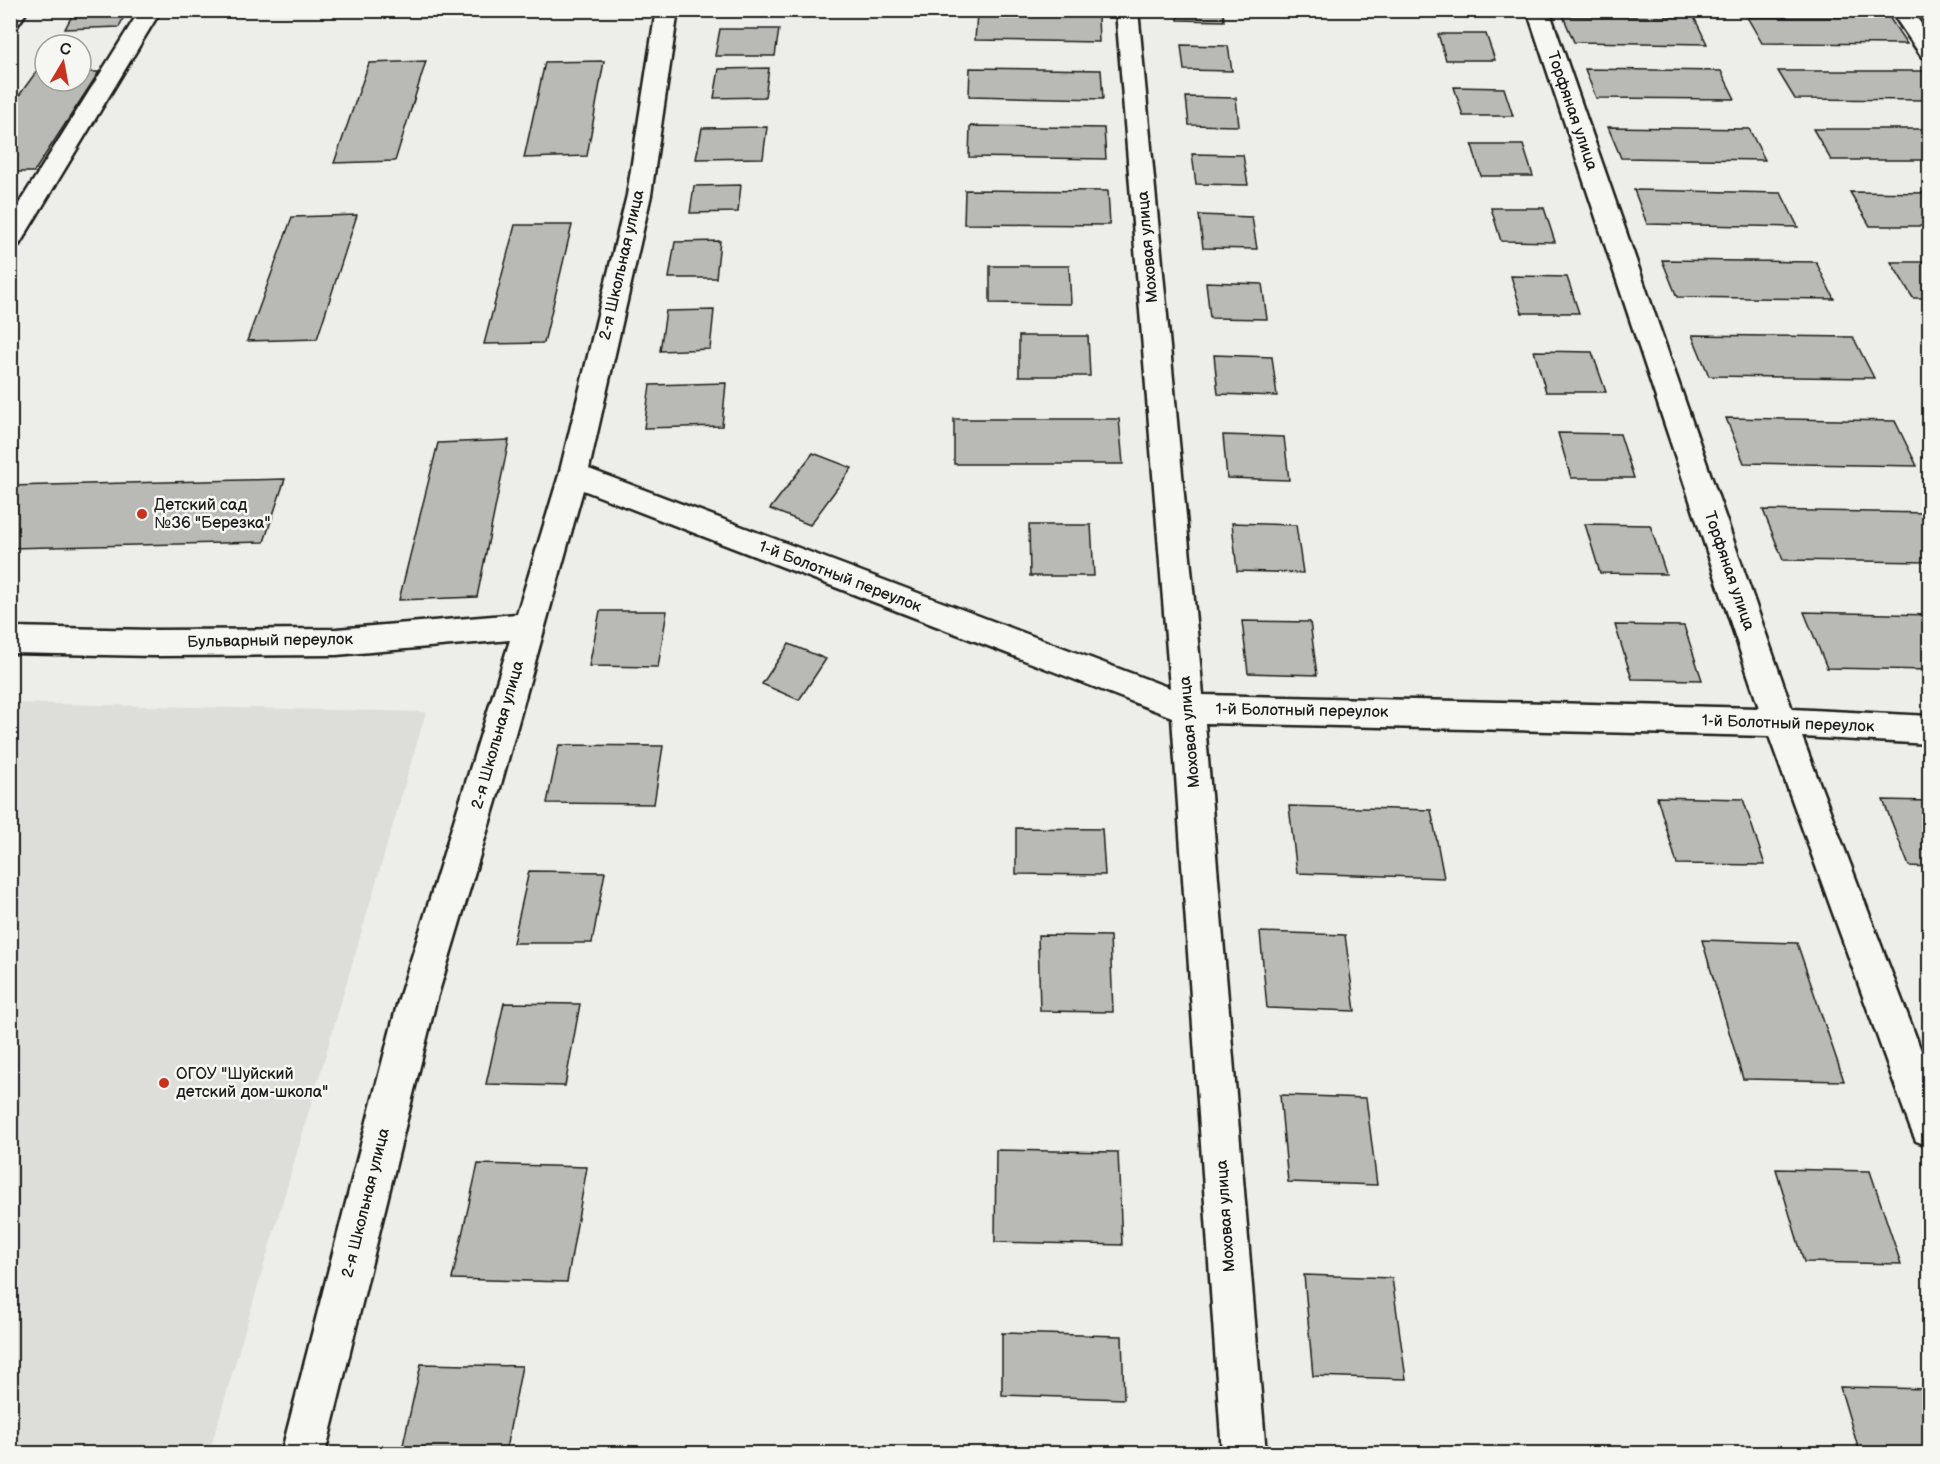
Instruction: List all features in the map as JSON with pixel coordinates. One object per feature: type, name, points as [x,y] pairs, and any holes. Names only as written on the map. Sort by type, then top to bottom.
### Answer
[{"type":"street","points":[[10,239],[151,10]]},
{"type":"street","name":"2-я Школьная улица","points":[[303,1454],[416,1005],[483,788],[573,476],[639,195],[668,10]]},
{"type":"street","name":"Моховая улица","points":[[1127,10],[1188,709],[1244,1454]]},
{"type":"street","name":"Торфяная улица","points":[[1538,10],[1780,722],[1929,1127]]},
{"type":"street","points":[[1900,10],[1929,52]]},
{"type":"street","name":"1-й Болотный переулок","points":[[573,476],[1188,709],[1780,722],[1929,730]]},
{"type":"street","name":"Бульварный переулок","points":[[10,640],[152,643],[336,642],[528,626]]},
{"type":"lane","points":[[10,26],[21,10]]},
{"type":"shaded area","name":"ОГОУ \"Шуйский детский дом-школа\"","points":[[11,703],[426,712],[209,1453],[11,1453]]},
{"type":"building","points":[[75,10],[127,10],[119,27],[65,29]]},
{"type":"building","points":[[395,10],[450,10],[449,15],[392,17]]},
{"type":"building","points":[[572,10],[618,10],[618,13],[571,14]]},
{"type":"building","points":[[1177,10],[1223,10],[1224,21],[1178,20]]},
{"type":"building","points":[[977,14],[1098,16],[1099,42],[975,40]]},
{"type":"building","points":[[1563,16],[1694,17],[1707,44],[1574,42]]},
{"type":"building","points":[[1747,17],[1889,17],[1907,44],[1762,43]]},
{"type":"building","points":[[720,29],[779,29],[775,56],[715,56]]},
{"type":"building","points":[[1438,34],[1486,34],[1495,60],[1446,60]]},
{"type":"building","points":[[1181,45],[1228,46],[1232,71],[1184,70]]},
{"type":"building","points":[[426,61],[395,161],[334,163],[369,63]]},
{"type":"building","points":[[604,61],[587,156],[524,158],[545,62]]},
{"type":"building","points":[[769,68],[765,97],[714,98],[719,69]]},
{"type":"building","points":[[970,68],[1101,70],[1103,99],[969,96]]},
{"type":"building","points":[[1585,69],[1721,71],[1735,99],[1596,98]]},
{"type":"building","points":[[1778,71],[1926,71],[1930,77],[1930,100],[1795,99]]},
{"type":"building","points":[[93,72],[99,72],[93,81]]},
{"type":"building","points":[[33,76],[33,93],[85,93],[34,172],[10,172],[10,108]]},
{"type":"building","points":[[1454,87],[1504,88],[1513,116],[1463,116]]},
{"type":"building","points":[[1186,97],[1236,98],[1239,126],[1189,125]]},
{"type":"building","points":[[970,126],[1104,128],[1106,159],[969,157]]},
{"type":"building","points":[[767,127],[763,158],[696,159],[702,128]]},
{"type":"building","points":[[1608,127],[1749,129],[1765,160],[1621,158]]},
{"type":"building","points":[[1813,129],[1930,129],[1930,160],[1831,160]]},
{"type":"building","points":[[1472,145],[1523,145],[1533,176],[1481,176]]},
{"type":"building","points":[[1192,154],[1243,155],[1248,185],[1196,184]]},
{"type":"building","points":[[741,185],[738,212],[690,213],[694,186]]},
{"type":"building","points":[[965,190],[1108,191],[1110,225],[964,224]]},
{"type":"building","points":[[1634,190],[1781,193],[1798,227],[1647,224]]},
{"type":"building","points":[[1850,192],[1930,193],[1930,226],[1870,226]]},
{"type":"building","points":[[1491,208],[1544,208],[1555,242],[1501,241]]},
{"type":"building","points":[[357,215],[317,339],[247,341],[292,217]]},
{"type":"building","points":[[1199,215],[1252,217],[1257,249],[1203,248]]},
{"type":"building","points":[[515,225],[572,225],[544,343],[484,344]]},
{"type":"building","points":[[720,241],[716,278],[669,278],[675,242]]},
{"type":"building","points":[[1662,260],[1816,262],[1834,299],[1677,297]]},
{"type":"building","points":[[1891,262],[1930,262],[1930,298],[1913,298]]},
{"type":"building","points":[[990,266],[1069,266],[1071,304],[990,303]]},
{"type":"building","points":[[1511,276],[1567,277],[1579,313],[1522,313]]},
{"type":"building","points":[[1206,282],[1262,284],[1267,319],[1210,318]]},
{"type":"building","points":[[714,310],[710,349],[660,351],[666,311]]},
{"type":"building","points":[[1692,335],[1853,337],[1874,378],[1709,376]]},
{"type":"building","points":[[1019,336],[1088,336],[1090,376],[1019,376]]},
{"type":"building","points":[[1534,351],[1592,352],[1606,392],[1546,392]]},
{"type":"building","points":[[1214,355],[1272,357],[1277,396],[1218,394]]},
{"type":"building","points":[[726,383],[722,426],[644,428],[650,385]]},
{"type":"building","points":[[1726,418],[1895,421],[1917,466],[1744,463]]},
{"type":"building","points":[[954,419],[1119,419],[1123,464],[954,464]]},
{"type":"building","points":[[1558,433],[1620,434],[1634,478],[1571,478]]},
{"type":"building","points":[[1223,435],[1284,437],[1289,480],[1227,478]]},
{"type":"building","points":[[509,440],[477,597],[399,600],[438,443]]},
{"type":"building","points":[[813,453],[852,468],[810,525],[770,509]]},
{"type":"building","name":"Детский сад №36 \"Березка\"","points":[[285,479],[264,542],[10,548],[10,486]]},
{"type":"building","points":[[1763,510],[1930,513],[1930,562],[1783,560]]},
{"type":"building","points":[[1232,523],[1296,525],[1303,573],[1237,571]]},
{"type":"building","points":[[1585,524],[1650,525],[1666,574],[1600,573]]},
{"type":"building","points":[[1029,525],[1091,525],[1094,576],[1030,576]]},
{"type":"building","points":[[600,611],[667,611],[658,667],[589,666]]},
{"type":"building","points":[[1804,612],[1930,615],[1930,670],[1827,668]]},
{"type":"building","points":[[1242,621],[1310,622],[1317,675],[1248,673]]},
{"type":"building","points":[[1615,625],[1684,626],[1702,680],[1632,679]]},
{"type":"building","points":[[789,644],[826,659],[799,700],[762,684]]},
{"type":"building","points":[[559,745],[663,746],[654,804],[547,803]]},
{"type":"building","points":[[1657,797],[1743,799],[1765,865],[1677,864]]},
{"type":"building","points":[[1883,800],[1930,801],[1930,867],[1909,866]]},
{"type":"building","points":[[1289,806],[1431,810],[1444,878],[1297,873]]},
{"type":"building","points":[[1016,828],[1102,829],[1105,875],[1016,874]]},
{"type":"building","points":[[529,871],[605,872],[592,943],[513,943]]},
{"type":"building","points":[[1260,932],[1345,935],[1355,1011],[1267,1008]]},
{"type":"building","points":[[1038,935],[1110,936],[1113,1012],[1040,1011]]},
{"type":"building","points":[[1702,940],[1797,943],[1844,1081],[1743,1079]]},
{"type":"building","points":[[504,1003],[580,1004],[565,1086],[486,1084]]},
{"type":"building","points":[[1280,1095],[1366,1098],[1377,1185],[1288,1182]]},
{"type":"building","points":[[996,1150],[1118,1152],[1122,1245],[995,1242]]},
{"type":"building","points":[[478,1164],[587,1167],[567,1282],[452,1279]]},
{"type":"building","points":[[1776,1169],[1870,1171],[1901,1264],[1804,1262]]},
{"type":"building","points":[[1304,1275],[1392,1278],[1406,1379],[1313,1376]]},
{"type":"building","points":[[1002,1333],[1122,1336],[1124,1399],[1002,1395]]},
{"type":"building","points":[[421,1364],[522,1366],[505,1454],[401,1454]]},
{"type":"building","points":[[1840,1387],[1930,1389],[1930,1454],[1860,1454]]},
{"type":"place","name":"Детский сад №36 \"Березка\"","points":[[142,514]]},
{"type":"place","name":"ОГОУ \"Шуйский детский дом-школа\"","points":[[164,1083]]}]
